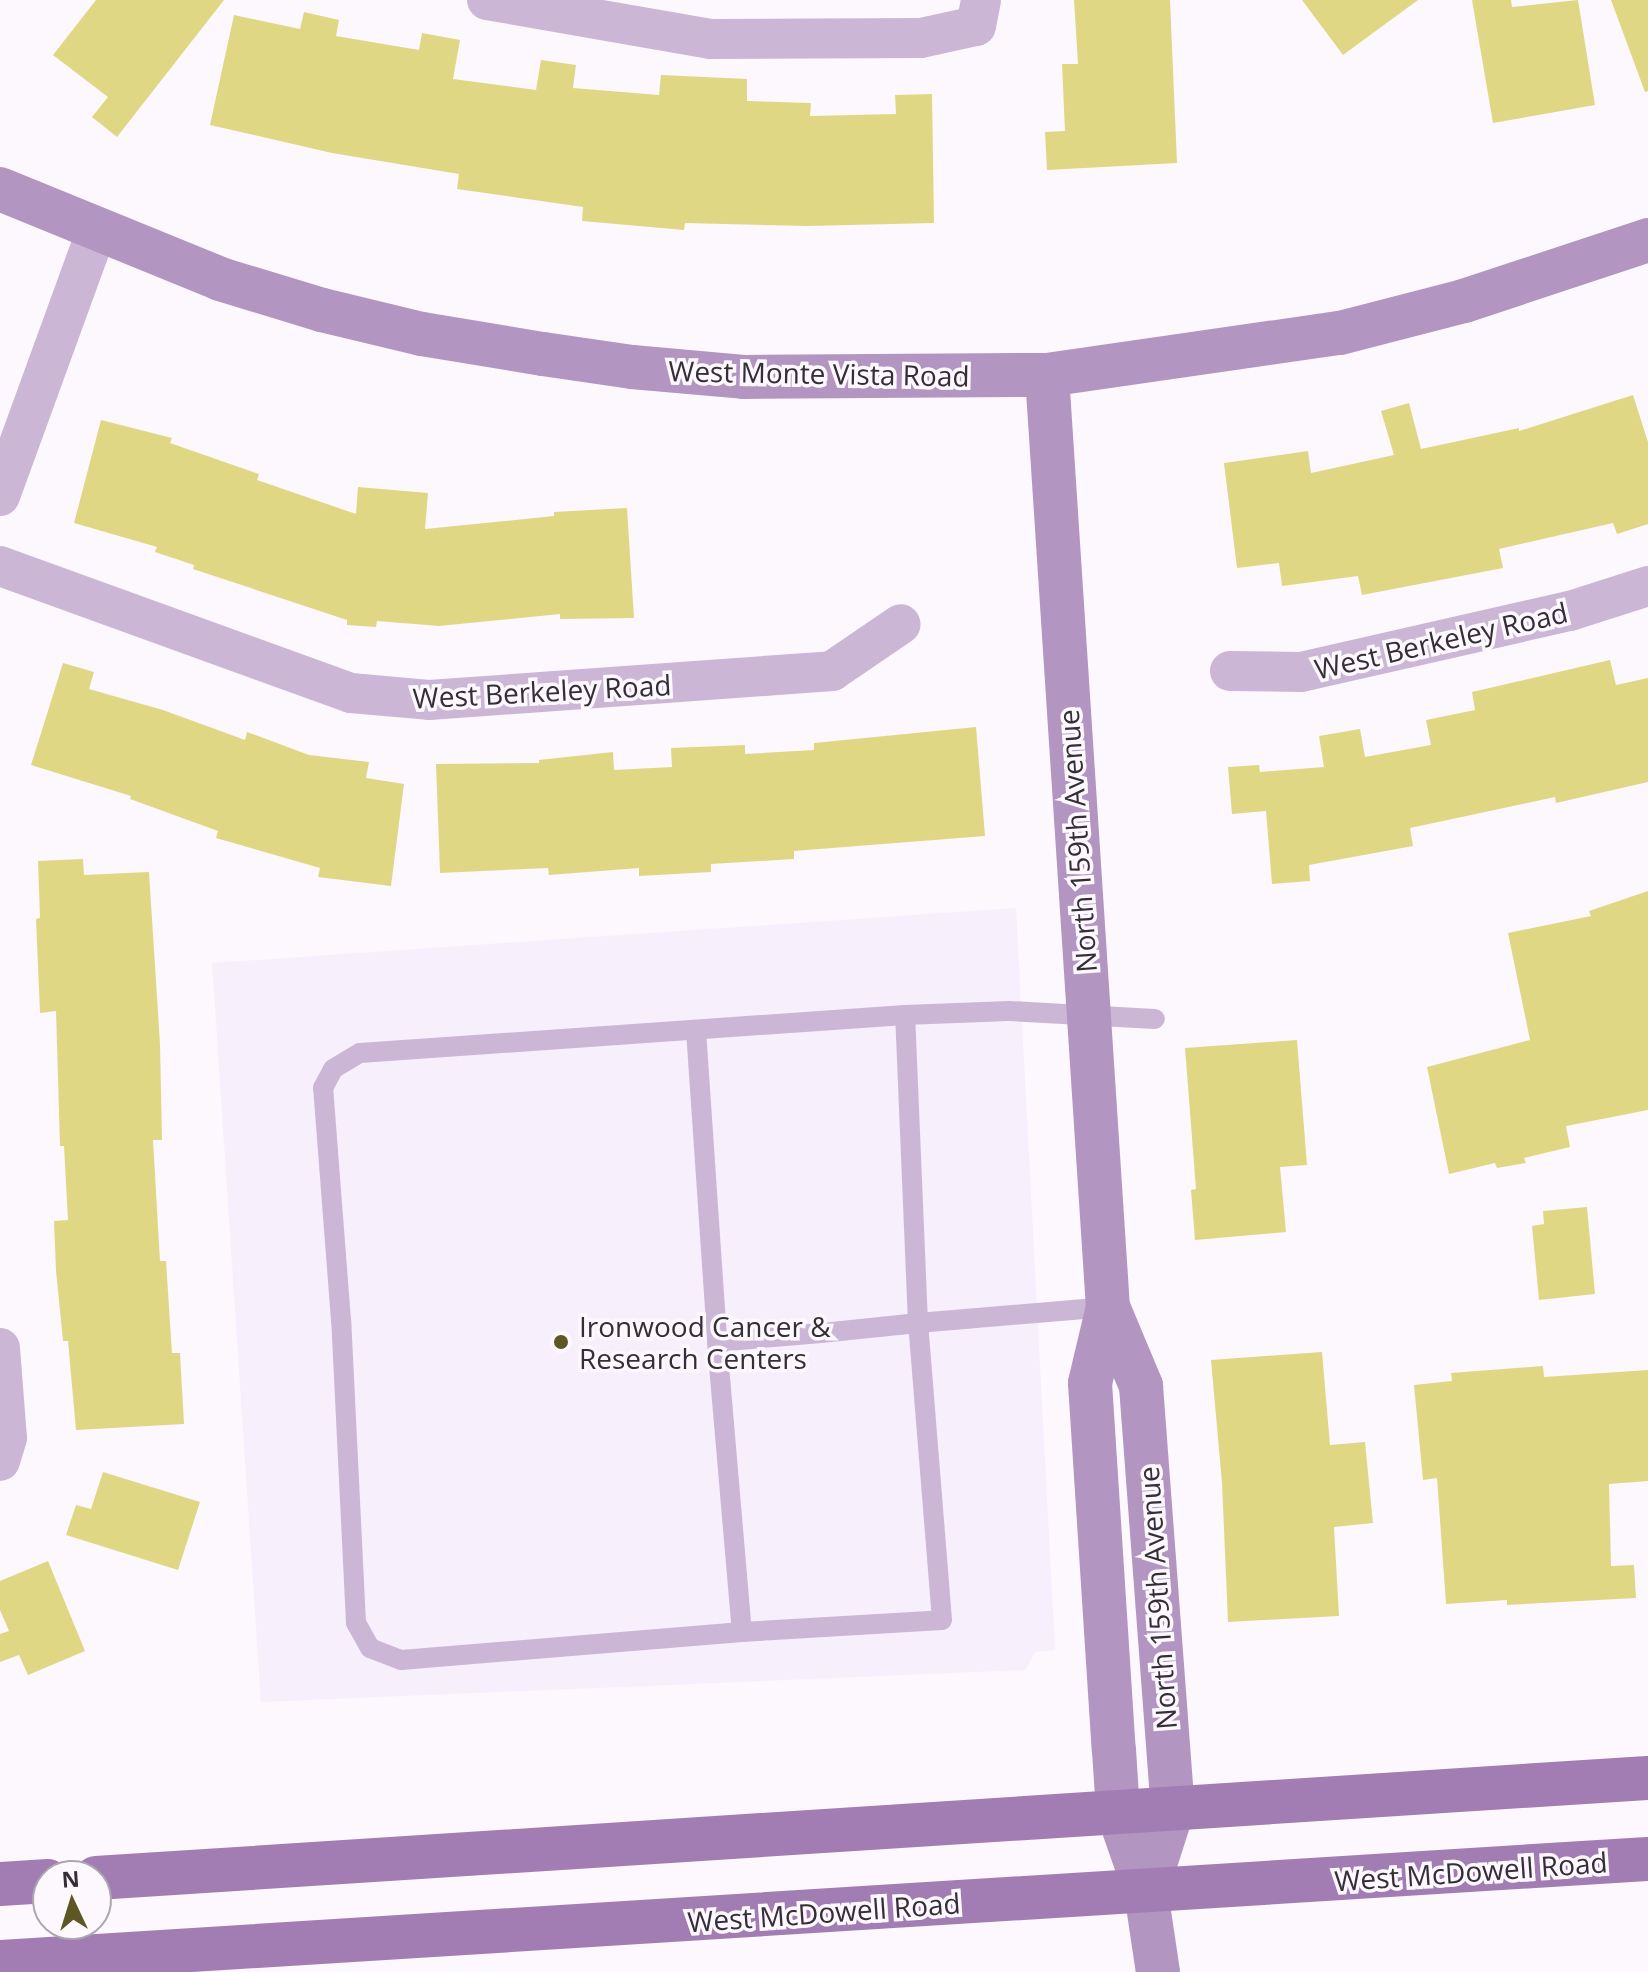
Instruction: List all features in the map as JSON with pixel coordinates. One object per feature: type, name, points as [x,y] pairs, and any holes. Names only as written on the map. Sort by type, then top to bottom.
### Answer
[{"type":"main road","points":[[112,1877],[1648,1778]]},
{"type":"main road","name":"West McDowell Road","points":[[0,1962],[1648,1859]]},
{"type":"main road","points":[[0,1884],[32,1882]]},
{"type":"street","points":[[487,0],[711,39],[921,38],[978,13]]},
{"type":"street","name":"West Monte Vista Road","points":[[0,189],[220,279],[322,310],[422,334],[632,367],[744,377],[1047,375],[1340,333],[1464,301],[1648,240]]},
{"type":"street","points":[[0,496],[97,230]]},
{"type":"street","name":"North 159th Avenue","points":[[1047,375],[1108,1307],[1090,1383],[1118,1812],[1146,1892],[1157,1969]]},
{"type":"street","name":"West Berkeley Road","points":[[0,566],[336,688],[429,700],[832,671],[901,624]]},
{"type":"street","name":"West Berkeley Road","points":[[1230,671],[1301,672],[1570,611],[1648,586]]},
{"type":"street","name":"North 159th Avenue","points":[[1108,1307],[1141,1386],[1173,1808],[1146,1892]]},
{"type":"street","points":[[0,1348],[7,1438],[0,1461]]},
{"type":"lane","points":[[905,1015],[918,1323],[942,1620],[742,1632],[401,1660],[370,1648],[356,1623],[341,1320],[323,1088],[333,1069],[360,1053],[905,1015],[1009,1011],[1155,1019]]},
{"type":"lane","points":[[696,1030],[717,1342],[742,1632]]},
{"type":"lane","points":[[717,1342],[1108,1307]]},
{"type":"shaded area","points":[[1016,908],[1055,1650],[1035,1652],[1026,1670],[261,1702],[212,963]]},
{"type":"building","points":[[96,0],[224,0],[117,137],[92,117],[108,97],[53,55]]},
{"type":"building","points":[[1074,0],[1170,0],[1177,163],[1047,170],[1045,132],[1065,131],[1062,64],[1078,64]]},
{"type":"building","points":[[1302,0],[1418,0],[1343,55]]},
{"type":"building","points":[[1472,0],[1511,0],[1512,7],[1578,0],[1595,105],[1493,123]]},
{"type":"building","points":[[1611,0],[1648,0],[1648,91],[1645,92]]},
{"type":"building","points":[[304,12],[339,20],[336,36],[419,50],[422,33],[460,40],[453,79],[536,90],[541,60],[576,65],[573,88],[659,95],[661,75],[747,79],[747,101],[811,103],[810,116],[896,114],[895,95],[932,94],[934,223],[807,226],[685,223],[684,230],[582,221],[583,207],[457,189],[459,174],[332,153],[210,125],[234,15],[300,29]]},
{"type":"building","points":[[1633,395],[1648,442],[1648,524],[1617,534],[1613,523],[1499,549],[1503,568],[1362,595],[1358,576],[1282,586],[1279,563],[1237,568],[1224,463],[1308,451],[1311,473],[1394,455],[1381,411],[1409,403],[1421,449],[1519,428],[1519,431]]},
{"type":"building","points":[[101,420],[172,438],[170,443],[259,474],[257,480],[356,514],[358,487],[428,493],[425,529],[554,516],[554,512],[627,508],[634,618],[560,619],[560,614],[439,626],[377,621],[376,627],[347,625],[347,620],[193,569],[194,565],[155,552],[157,547],[74,523]]},
{"type":"building","points":[[1610,660],[1616,685],[1648,678],[1648,782],[1556,803],[1555,797],[1410,828],[1413,846],[1309,865],[1310,881],[1272,884],[1266,811],[1232,814],[1228,767],[1259,765],[1260,772],[1324,767],[1319,736],[1360,729],[1365,757],[1431,745],[1426,720],[1475,710],[1472,692]]},
{"type":"building","points":[[63,663],[94,672],[89,689],[163,710],[245,740],[247,732],[309,755],[369,762],[366,778],[404,784],[391,886],[318,877],[320,868],[216,838],[218,831],[130,799],[131,796],[31,765]]},
{"type":"building","points":[[976,727],[985,836],[794,851],[794,859],[711,864],[711,872],[639,876],[639,868],[549,875],[548,868],[440,873],[436,764],[539,763],[539,760],[613,752],[614,770],[672,767],[671,748],[745,745],[745,754],[814,750],[814,743]]},
{"type":"building","points":[[83,859],[84,875],[149,872],[160,1044],[162,1140],[153,1140],[160,1261],[166,1261],[172,1353],[180,1353],[184,1424],[76,1430],[68,1341],[63,1341],[56,1271],[54,1221],[68,1220],[64,1146],[60,1146],[56,1011],[40,1013],[36,919],[40,918],[38,861]]},
{"type":"building","points":[[1648,891],[1648,1110],[1566,1126],[1570,1147],[1524,1158],[1526,1163],[1497,1168],[1495,1163],[1449,1174],[1427,1067],[1530,1040],[1508,933],[1591,916],[1589,911]]},
{"type":"building","points":[[1297,1040],[1307,1165],[1280,1167],[1286,1232],[1195,1240],[1191,1190],[1196,1189],[1185,1048]]},
{"type":"building","points":[[1587,1207],[1595,1294],[1539,1300],[1532,1226],[1544,1224],[1543,1211]]},
{"type":"building","points":[[1322,1352],[1330,1445],[1365,1442],[1373,1523],[1334,1527],[1339,1616],[1228,1622],[1222,1483],[1211,1360]]},
{"type":"building","points":[[1543,1366],[1544,1377],[1648,1370],[1648,1481],[1609,1484],[1611,1566],[1634,1565],[1636,1598],[1507,1605],[1507,1600],[1446,1604],[1437,1478],[1423,1480],[1414,1385],[1452,1381],[1451,1373]]},
{"type":"building","points":[[103,1472],[200,1502],[178,1570],[66,1535],[76,1505],[91,1509]]},
{"type":"building","points":[[48,1561],[85,1651],[28,1675],[19,1655],[0,1662],[0,1634],[9,1631],[0,1610],[0,1581]]},
{"type":"place","name":"Ironwood Cancer & Research Centers","points":[[561,1342]]}]
